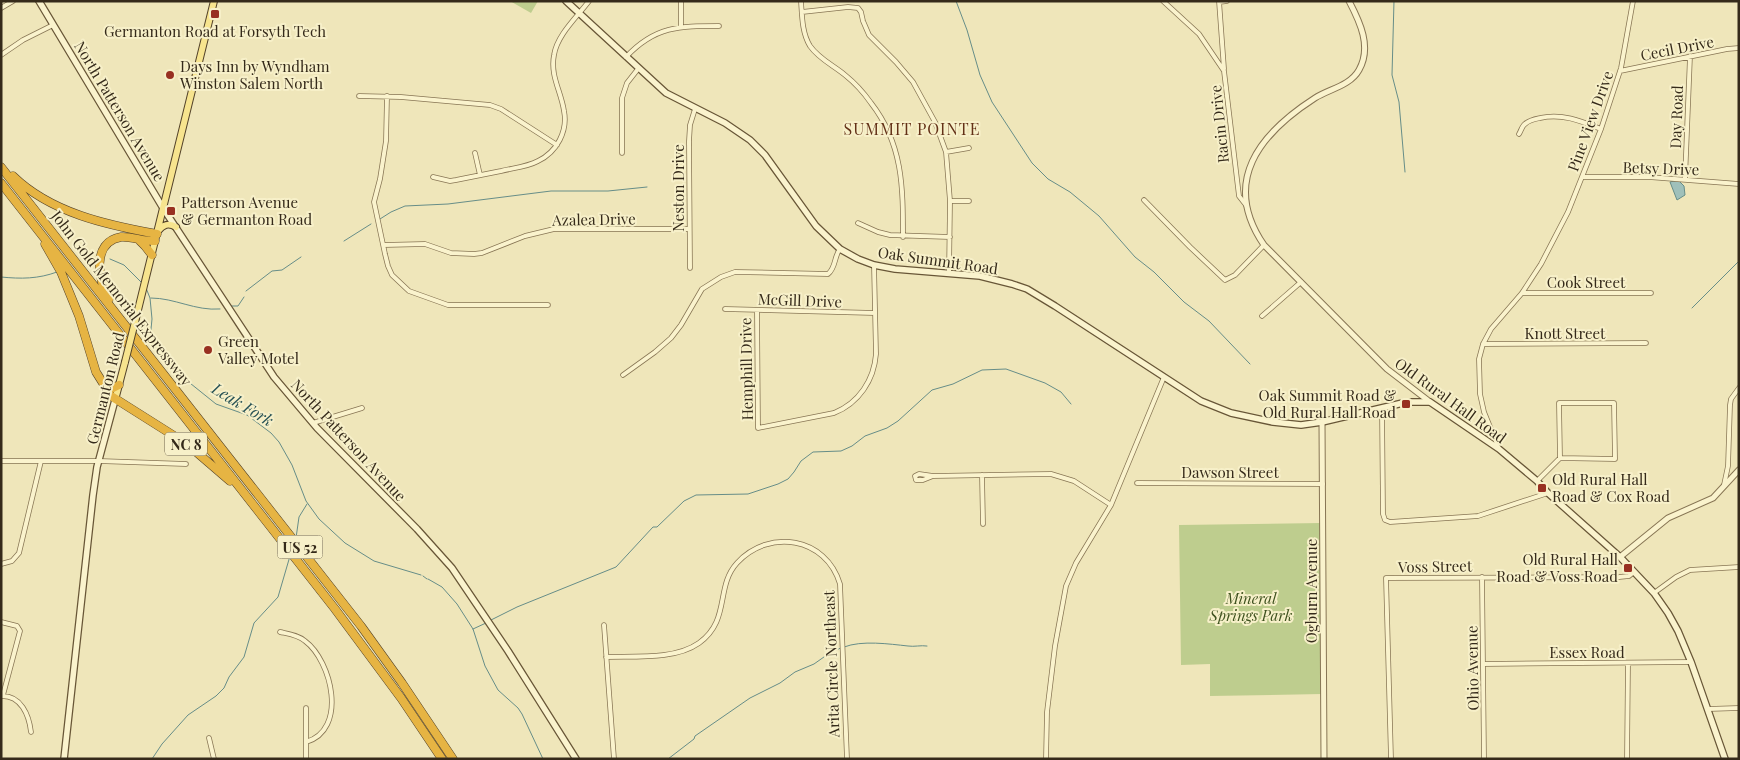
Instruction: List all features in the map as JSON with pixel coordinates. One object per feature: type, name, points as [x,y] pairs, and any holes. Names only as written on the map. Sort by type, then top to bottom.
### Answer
[{"type":"highway","points":[[1,162],[28,189],[59,207],[96,220],[157,236]]},
{"type":"highway","name":"John Gold Memorial Expressway","points":[[1,167],[361,626],[402,682],[453,759]]},
{"type":"highway","name":"John Gold Memorial Expressway","points":[[1,183],[358,639],[402,698],[442,759]]},
{"type":"highway","points":[[22,209],[61,272],[78,316],[96,372],[115,400]]},
{"type":"highway","points":[[140,241],[157,236]]},
{"type":"highway","points":[[120,318],[104,288],[100,272],[100,258],[106,245],[116,238],[130,237],[140,241],[152,255]]},
{"type":"highway","points":[[106,388],[111,389],[119,385]]},
{"type":"highway","name":"NC 8","points":[[115,400],[161,426],[187,444],[216,467],[249,500]]},
{"type":"main road","name":"North Patterson Avenue","points":[[39,1],[163,208],[274,376],[312,423],[417,529],[452,568],[576,759]]},
{"type":"main road","name":"Germanton Road","points":[[64,759],[91,507],[99,461],[157,236],[214,1]]},
{"type":"main road","name":"Oak Summit Road","points":[[566,1],[666,93],[725,123],[743,134],[760,149],[816,226],[840,248],[858,259],[895,268],[980,276],[1027,289],[1201,401],[1231,413],[1283,424],[1302,425],[1407,402],[1430,402]]},
{"type":"main road","points":[[157,236],[165,225],[171,224],[176,227]]},
{"type":"main road","name":"Old Rural Hall Road","points":[[1430,402],[1499,449],[1537,480],[1548,493],[1620,557],[1654,593],[1674,621],[1691,662],[1725,759]]},
{"type":"street","points":[[1,8],[12,1]]},
{"type":"street","points":[[434,177],[450,181],[532,164],[544,158],[557,145],[564,129],[565,116],[554,79],[554,54],[562,36],[589,1]]},
{"type":"street","points":[[681,1],[681,26]]},
{"type":"street","points":[[801,1],[803,26],[810,45],[828,63],[855,84],[871,102],[887,128],[901,170],[903,186],[903,237]]},
{"type":"street","name":"Racin Drive","points":[[1163,1],[1198,34],[1224,71],[1239,196],[1246,205]]},
{"type":"street","points":[[1224,71],[1219,2],[1227,1]]},
{"type":"street","name":"Old Rural Hall Road","points":[[1349,1],[1359,23],[1365,45],[1364,57],[1358,72],[1347,82],[1316,97],[1288,117],[1263,143],[1248,171],[1244,190],[1246,205],[1254,229],[1264,245],[1387,369],[1430,402]]},
{"type":"street","name":"Pine View Drive","points":[[1483,344],[1491,329],[1522,293],[1541,264],[1568,212],[1601,129],[1620,71],[1633,1]]},
{"type":"street","points":[[802,12],[848,7],[858,8],[862,12],[869,35],[913,82],[935,122],[946,152],[950,201],[949,273]]},
{"type":"street","points":[[1,55],[22,40],[53,25]]},
{"type":"street","points":[[626,57],[651,36],[666,30],[681,26],[719,26]]},
{"type":"street","name":"Cecil Drive","points":[[1620,71],[1739,48]]},
{"type":"street","name":"Day Road","points":[[1685,179],[1690,56]]},
{"type":"street","points":[[622,153],[622,98],[627,83],[638,69]]},
{"type":"street","points":[[359,96],[387,96],[494,106],[557,145]]},
{"type":"street","points":[[387,96],[386,141],[374,202],[388,266],[399,282],[409,291],[434,301],[453,305],[548,306]]},
{"type":"street","name":"Neston Drive","points":[[690,268],[689,141],[690,125],[695,109]]},
{"type":"street","points":[[1519,134],[1524,124],[1553,116],[1577,120],[1601,129]]},
{"type":"street","points":[[946,152],[969,148]]},
{"type":"street","points":[[475,153],[480,175]]},
{"type":"street","name":"Betsy Drive","points":[[1582,177],[1650,177],[1739,184]]},
{"type":"street","points":[[1144,200],[1225,280],[1235,275],[1264,245]]},
{"type":"street","points":[[950,201],[969,201]]},
{"type":"street","points":[[858,223],[878,232],[903,237],[950,237]]},
{"type":"street","name":"Azalea Drive","points":[[384,245],[425,244],[451,253],[474,254],[482,253],[526,236],[554,229],[689,229]]},
{"type":"street","points":[[623,375],[671,338],[700,292],[710,283],[734,272],[828,274],[832,271],[836,254],[840,248]]},
{"type":"street","points":[[874,264],[875,313]]},
{"type":"street","points":[[1262,316],[1301,282]]},
{"type":"street","name":"Cook Street","points":[[1522,293],[1651,293]]},
{"type":"street","name":"McGill Drive","points":[[725,309],[875,313]]},
{"type":"street","name":"Hemphill Drive","points":[[757,310],[758,428],[827,415],[840,410],[858,397],[870,380],[874,368],[876,354],[875,313]]},
{"type":"street","name":"Knott Street","points":[[1483,344],[1569,345],[1646,343]]},
{"type":"street","points":[[1483,344],[1480,359],[1480,394],[1484,412],[1499,449]]},
{"type":"street","points":[[1046,759],[1047,712],[1064,592],[1076,563],[1111,504],[1164,377]]},
{"type":"street","points":[[1724,486],[1728,466],[1730,405],[1731,399],[1739,388]]},
{"type":"street","points":[[1537,480],[1560,458],[1615,459],[1614,403],[1559,403],[1560,458]]},
{"type":"street","points":[[312,423],[362,408]]},
{"type":"street","points":[[1382,409],[1382,514],[1384,520],[1390,522],[1478,516],[1548,493]]},
{"type":"street","name":"Ogburn Avenue","points":[[1322,422],[1324,759]]},
{"type":"street","points":[[1,461],[99,461],[186,464]]},
{"type":"street","points":[[1,564],[12,561],[19,553],[41,461]]},
{"type":"street","points":[[1620,557],[1660,524],[1676,514],[1707,502],[1739,470]]},
{"type":"street","points":[[933,476],[1037,473],[1063,477],[1074,481],[1111,504]]},
{"type":"street","points":[[982,475],[983,524]]},
{"type":"street","name":"Dawson Street","points":[[1137,483],[1323,484]]},
{"type":"street","name":"Arita Circle Northeast","points":[[606,657],[668,654],[690,649],[706,637],[717,623],[728,579],[731,570],[737,562],[755,549],[768,543],[790,542],[805,545],[815,550],[828,562],[840,584],[847,759]]},
{"type":"street","points":[[1654,593],[1676,576],[1690,570],[1739,567]]},
{"type":"street","name":"Voss Street","points":[[1391,759],[1386,578],[1620,577],[1629,576],[1634,572]]},
{"type":"street","name":"Ohio Avenue","points":[[1482,577],[1484,759]]},
{"type":"street","points":[[1,622],[17,626],[20,631],[2,696],[14,698],[22,706],[28,718],[31,732]]},
{"type":"street","points":[[604,625],[614,759]]},
{"type":"street","points":[[280,632],[293,634],[307,642],[321,660],[329,682],[332,705],[328,723],[322,733],[313,740],[306,742]]},
{"type":"street","name":"Essex Road","points":[[1483,664],[1691,662]]},
{"type":"street","points":[[1627,759],[1628,663]]},
{"type":"street","points":[[306,708],[306,759]]},
{"type":"street","points":[[1708,709],[1739,708]]},
{"type":"street","points":[[209,738],[214,759]]},
{"type":"green space","points":[[510,1],[538,1],[531,13]]},
{"type":"green space","name":"Mineral Springs Park","points":[[1322,523],[1322,694],[1210,696],[1210,664],[1181,665],[1179,525]]},
{"type":"water","points":[[1678,180],[1684,186],[1685,195],[1677,200],[1670,182]]},
{"type":"waterway","points":[[956,1],[967,30],[980,75],[992,102],[1032,163],[1048,179],[1070,192],[1099,216],[1135,257],[1154,272],[1184,302],[1209,321],[1250,364]]},
{"type":"waterway","points":[[1394,1],[1392,75],[1399,102],[1405,172]]},
{"type":"waterway","points":[[380,219],[405,206],[448,204],[551,191],[608,191],[647,187]]},
{"type":"waterway","points":[[344,241],[371,224]]},
{"type":"waterway","points":[[246,291],[272,271],[282,270],[301,257]]},
{"type":"waterway","name":"Leak Fork","points":[[110,259],[124,265],[141,282]]},
{"type":"waterway","points":[[1692,308],[1739,261]]},
{"type":"waterway","name":"Leak Fork","points":[[1,277],[29,278],[57,272]]},
{"type":"waterway","name":"Leak Fork","points":[[146,288],[150,298],[151,329],[154,344],[158,354],[170,367],[216,404],[247,415],[271,433],[279,442],[292,465],[306,501],[319,519],[345,543],[374,561],[421,575]]},
{"type":"waterway","points":[[230,306],[238,306],[244,297]]},
{"type":"waterway","points":[[151,298],[202,308],[220,309]]},
{"type":"waterway","points":[[489,621],[517,607],[616,567],[653,527],[657,527],[684,501],[696,495],[748,494],[778,484],[788,479],[801,461],[813,452],[841,451],[852,446],[865,436],[887,428],[898,421],[932,390],[953,384],[982,370],[1006,369],[1045,383],[1061,392],[1071,404]]},
{"type":"waterway","points":[[296,538],[299,517],[307,504]]},
{"type":"waterway","points":[[152,759],[162,744],[188,715],[216,696],[224,688],[229,677],[244,657],[254,623],[278,597],[290,556]]},
{"type":"waterway","name":"Leak Fork","points":[[423,576],[427,579]]},
{"type":"waterway","name":"Leak Fork","points":[[428,579],[442,587],[457,604],[473,629],[485,666],[498,690],[522,714],[543,759]]},
{"type":"waterway","points":[[473,629],[486,623]]},
{"type":"waterway","points":[[844,647],[867,643],[927,646]]},
{"type":"waterway","points":[[668,759],[694,739],[695,736],[750,698],[841,648]]},
{"type":"place","name":"Germanton Road at Forsyth Tech","points":[[215,14]]},
{"type":"place","name":"Days Inn by Wyndham Winston Salem North","points":[[170,75]]},
{"type":"place","name":"Patterson Avenue & Germanton Road","points":[[171,211]]},
{"type":"place","name":"Green Valley Motel","points":[[208,350]]},
{"type":"place","name":"Oak Summit Road & Old Rural Hall Road","points":[[1406,404]]},
{"type":"place","name":"Old Rural Hall Road & Cox Road","points":[[1542,488]]},
{"type":"place","name":"Old Rural Hall Road & Voss Road","points":[[1628,568]]},
{"type":"district","name":"SUMMIT POINTE","points":[[912,128]]}]
